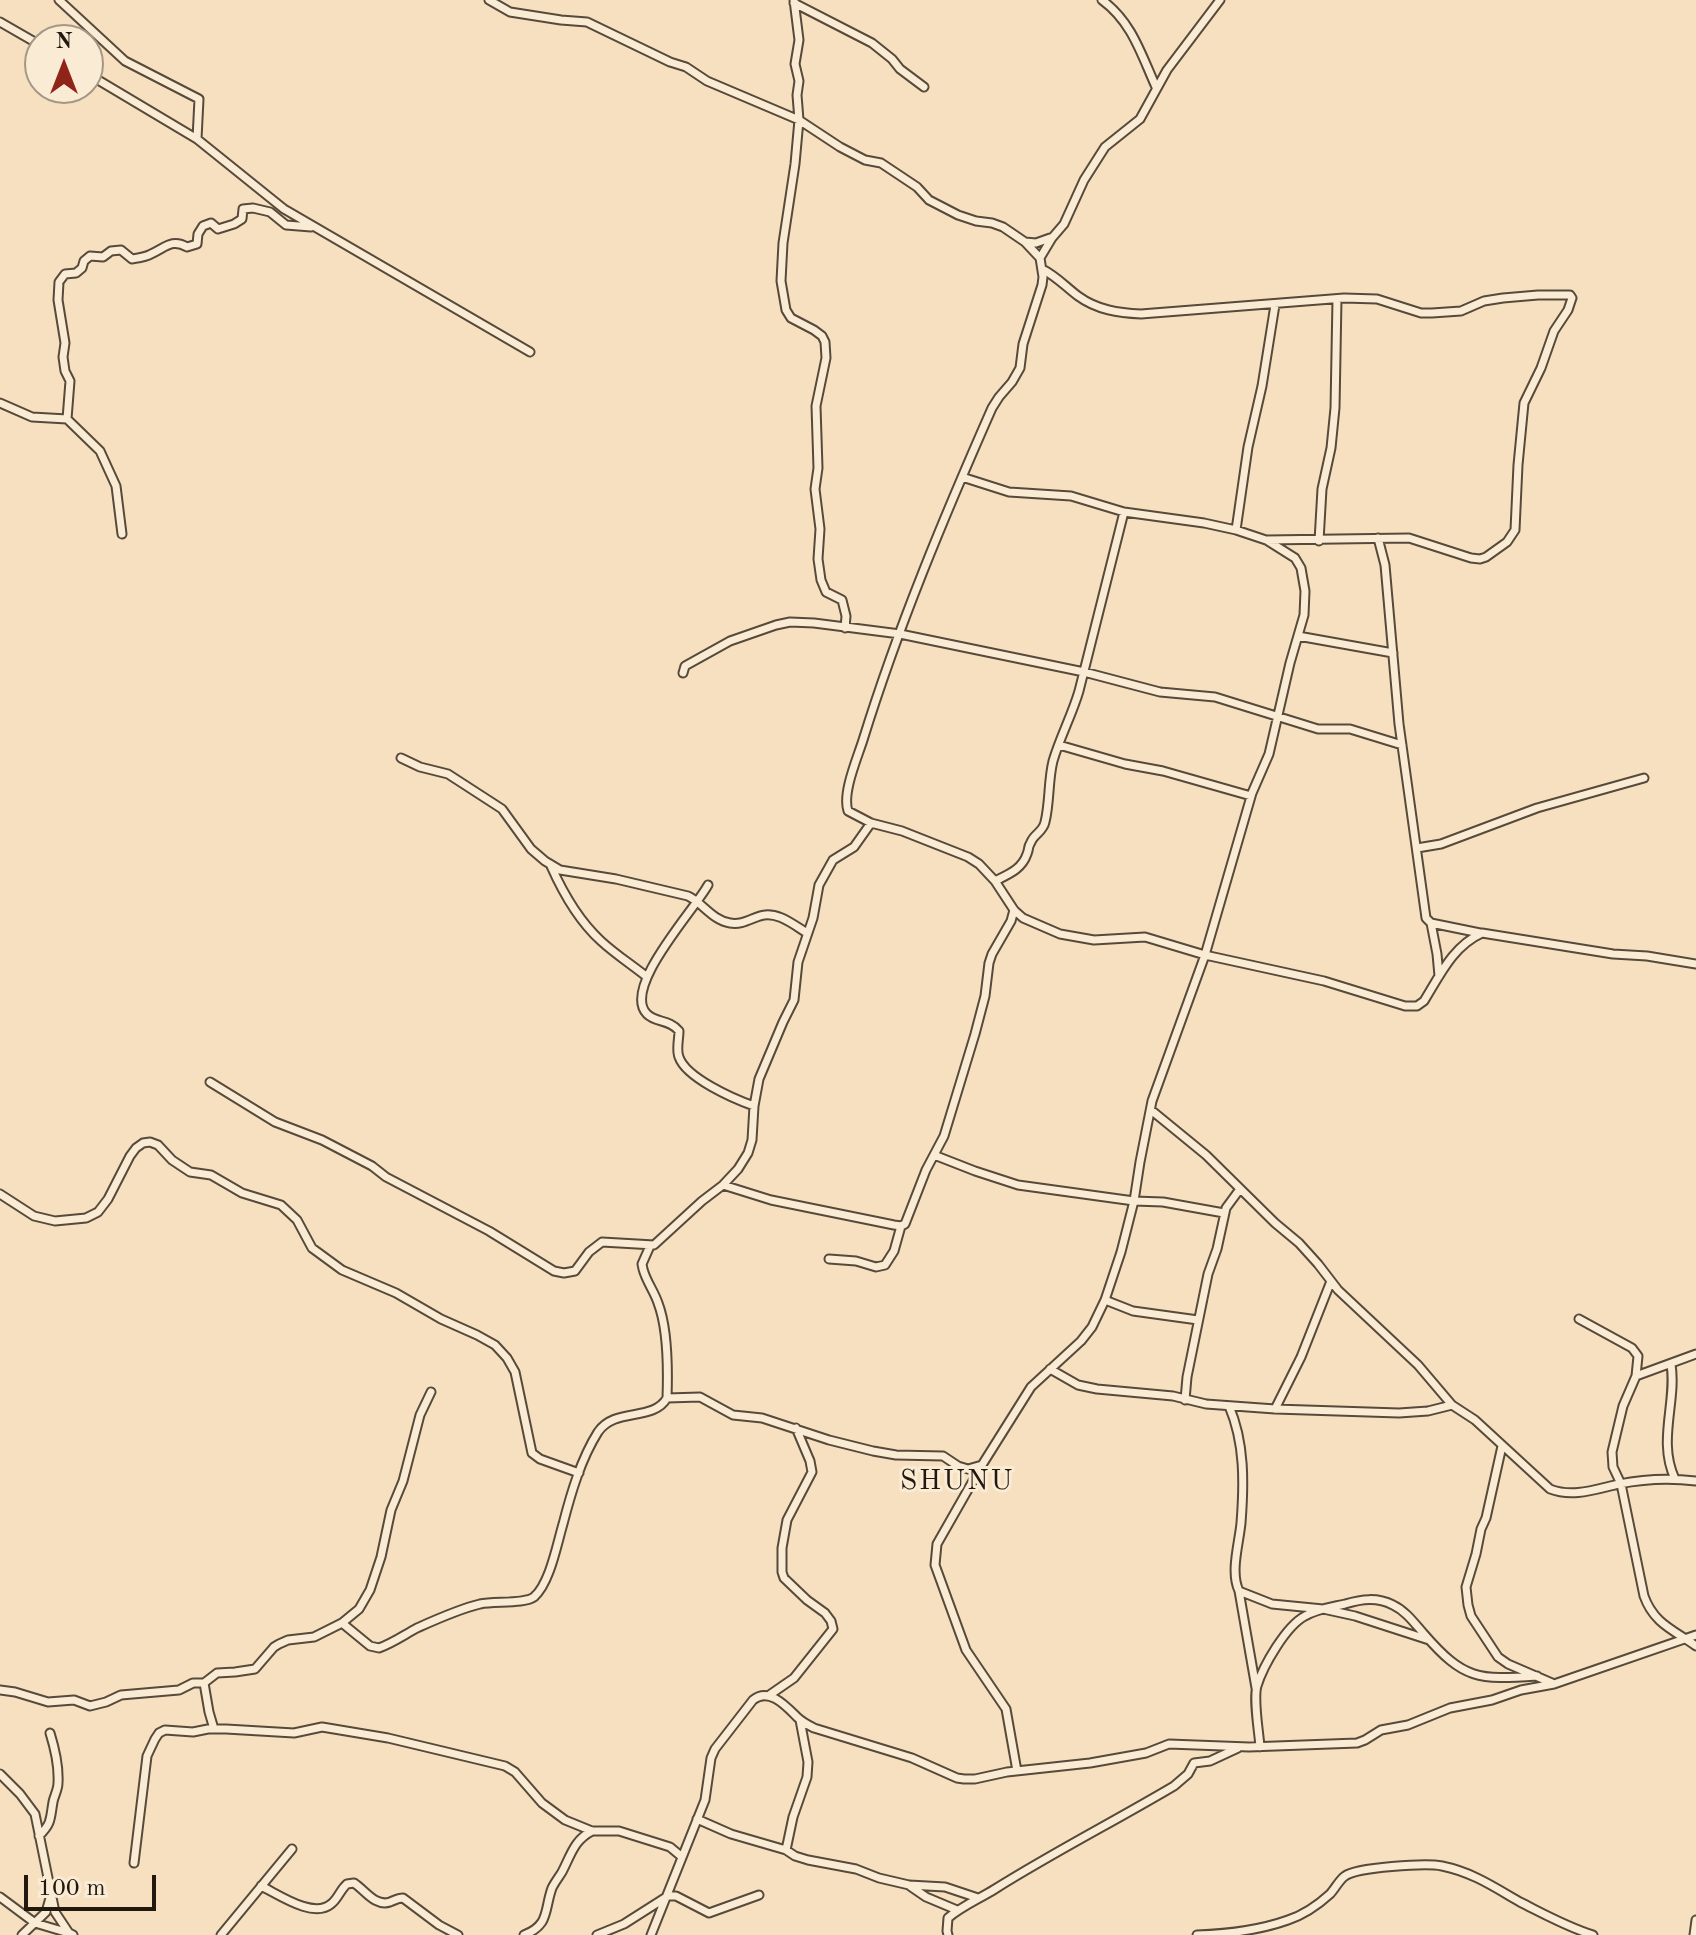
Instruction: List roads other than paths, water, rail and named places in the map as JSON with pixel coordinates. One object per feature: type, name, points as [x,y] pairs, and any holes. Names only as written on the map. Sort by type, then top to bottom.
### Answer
[{"type":"street","points":[[59,0],[125,61],[199,99],[197,139]]},
{"type":"street","points":[[489,0],[510,12],[587,22],[686,67],[707,81],[799,120],[865,160],[881,163],[917,187],[929,200],[958,215],[1003,227],[1025,242],[1040,258],[1042,285],[1023,344],[1020,368],[995,403],[913,594],[871,714],[846,801],[851,814],[955,851],[979,864],[995,881],[1014,910],[1033,923],[1060,934],[1094,940],[1145,937],[1205,955],[1315,978],[1405,1006],[1421,1004],[1463,944],[1482,933]]},
{"type":"street","points":[[1102,0],[1129,26],[1156,87]]},
{"type":"street","points":[[1040,258],[1064,224],[1084,180],[1105,147],[1140,119],[1156,87],[1220,0]]},
{"type":"street","points":[[794,2],[799,40],[795,64],[799,81],[799,120],[781,281],[786,310],[791,318],[814,330],[825,342],[826,358],[816,406],[818,559],[826,592],[842,600],[845,628]]},
{"type":"street","points":[[794,2],[872,43],[924,87]]},
{"type":"street","points":[[0,22],[24,36]]},
{"type":"street","points":[[104,84],[197,139],[284,209],[530,352]]},
{"type":"street","points":[[67,419],[70,381],[65,371],[65,343],[58,300],[59,282],[65,274],[76,273],[90,256],[103,257],[111,251],[121,250],[132,259],[149,256],[170,243],[187,247],[197,244],[203,226],[211,223],[218,229],[234,224],[242,219],[243,209],[270,212],[286,225],[313,227]]},
{"type":"street","points":[[1025,242],[1036,243],[1052,238]]},
{"type":"street","points":[[1042,269],[1091,304],[1113,311],[1160,314],[1337,299],[1377,299],[1421,313],[1432,313],[1461,311],[1484,301],[1503,298],[1538,295],[1567,295],[1572,298],[1554,331],[1524,403],[1517,522],[1507,542],[1486,557],[1476,559],[1409,538],[1266,540]]},
{"type":"street","points":[[1319,541],[1322,489],[1335,408],[1337,299]]},
{"type":"street","points":[[1236,530],[1275,305]]},
{"type":"street","points":[[0,403],[32,417],[67,419],[100,451],[116,486],[122,534]]},
{"type":"street","points":[[962,477],[1009,492],[1071,496],[1124,512],[1236,530],[1266,540],[1295,558],[1301,568],[1305,591],[1304,615],[1269,754],[1251,796],[1205,955],[1160,1075],[1134,1201],[1105,1300],[1086,1334],[1031,1387],[937,1544],[935,1565],[966,1650],[1006,1709],[1017,1771]]},
{"type":"street","points":[[995,881],[1020,867],[1031,840],[1042,830],[1045,822],[1049,776],[1084,672],[1124,512]]},
{"type":"street","points":[[1378,538],[1385,565],[1402,745],[1426,918],[1431,923],[1482,933],[1696,964]]},
{"type":"street","points":[[1295,558],[1297,541]]},
{"type":"street","points":[[683,673],[685,666],[730,641],[776,625],[814,623],[900,634],[1084,672],[1160,692],[1215,697],[1318,729],[1350,729],[1402,745]]},
{"type":"street","points":[[1298,636],[1393,653]]},
{"type":"street","points":[[1059,745],[1251,796]]},
{"type":"street","points":[[401,758],[448,774],[502,809],[524,841],[560,870],[637,883],[688,896],[724,922],[744,923],[771,914],[807,933]]},
{"type":"street","points":[[1417,848],[1441,844],[1537,808],[1644,778]]},
{"type":"street","points":[[210,1082],[275,1122],[322,1140],[372,1166],[386,1177],[489,1231],[554,1271],[575,1271],[589,1252],[602,1242],[656,1244],[723,1185],[738,1169],[751,1147],[754,1106],[762,1071],[794,1000],[798,962],[813,918],[819,885],[833,860],[854,847],[871,823]]},
{"type":"street","points":[[550,864],[585,924],[600,940],[647,977]]},
{"type":"street","points":[[708,885],[673,932],[647,977],[642,1001],[645,1012],[672,1024],[679,1031],[678,1056],[685,1066],[721,1093],[754,1106]]},
{"type":"street","points":[[829,1259],[856,1261],[876,1267],[885,1265],[894,1251],[901,1226],[909,1217],[918,1189],[954,1109],[985,996],[989,963],[1014,910]]},
{"type":"street","points":[[1431,923],[1439,976]]},
{"type":"street","points":[[1151,1110],[1206,1155],[1309,1253],[1343,1295],[1418,1365],[1452,1405],[1475,1420],[1550,1489],[1563,1493],[1589,1492],[1621,1484],[1675,1479],[1696,1481]]},
{"type":"street","points":[[0,1194],[34,1216],[55,1221],[86,1218],[98,1212],[108,1199],[136,1148],[150,1142],[158,1145],[172,1160],[190,1172],[211,1175],[242,1193],[281,1205],[297,1220],[312,1248],[350,1275],[396,1293],[495,1345],[515,1372],[532,1453],[579,1473]]},
{"type":"street","points":[[934,1155],[1018,1185],[1163,1202],[1224,1213]]},
{"type":"street","points":[[723,1185],[771,1200],[901,1226]]},
{"type":"street","points":[[1185,1400],[1203,1293],[1224,1213],[1240,1189]]},
{"type":"street","points":[[342,1623],[370,1646],[379,1648],[436,1620],[481,1604],[530,1600],[541,1588],[557,1549],[579,1473],[599,1432],[605,1425],[625,1415],[655,1410],[667,1398],[662,1318],[642,1264],[650,1246]]},
{"type":"street","points":[[1275,1409],[1301,1357],[1331,1281]]},
{"type":"street","points":[[1105,1300],[1133,1311],[1198,1320]]},
{"type":"street","points":[[1579,1319],[1636,1351],[1639,1362],[1623,1406],[1612,1452],[1613,1467],[1621,1484],[1648,1607],[1667,1628],[1696,1646]]},
{"type":"street","points":[[1636,1376],[1696,1354]]},
{"type":"street","points":[[1671,1364],[1673,1389],[1666,1443],[1669,1467],[1675,1479]]},
{"type":"street","points":[[1050,1369],[1078,1385],[1097,1389],[1229,1406],[1417,1412],[1452,1405]]},
{"type":"street","points":[[0,1690],[48,1702],[74,1700],[90,1706],[121,1695],[179,1690],[193,1683],[204,1683],[217,1673],[255,1669],[279,1644],[314,1637],[342,1623],[359,1609],[370,1590],[420,1415],[431,1392]]},
{"type":"street","points":[[667,1398],[700,1397],[729,1413],[762,1418],[873,1451],[943,1456],[963,1468],[982,1465]]},
{"type":"street","points":[[1229,1406],[1242,1457],[1236,1585],[1256,1688],[1260,1747]]},
{"type":"street","points":[[768,1696],[794,1678],[833,1629],[825,1613],[795,1589],[782,1572],[787,1520],[812,1472],[796,1428]]},
{"type":"street","points":[[1502,1446],[1466,1587],[1468,1605],[1471,1616],[1498,1657],[1554,1684]]},
{"type":"street","points":[[1239,1591],[1272,1604],[1355,1616],[1429,1640]]},
{"type":"street","points":[[1256,1688],[1273,1654],[1301,1618],[1323,1609],[1367,1599],[1383,1601],[1405,1612],[1450,1662],[1474,1675],[1493,1678],[1537,1676]]},
{"type":"street","points":[[651,1935],[705,1800],[709,1764],[715,1749],[755,1697],[768,1696],[814,1728],[912,1758],[957,1778],[975,1779],[1146,1753],[1169,1744],[1260,1747],[1357,1743],[1381,1730],[1408,1725],[1450,1708],[1554,1684],[1696,1635]]},
{"type":"street","points":[[204,1683],[214,1729]]},
{"type":"street","points":[[786,1850],[807,1777],[808,1762],[800,1720]]},
{"type":"street","points":[[134,1863],[145,1766],[150,1747],[159,1733],[165,1730],[193,1732],[214,1729],[294,1733],[322,1727],[388,1738],[505,1766],[515,1772],[556,1814],[593,1831],[619,1831],[670,1847],[682,1857]]},
{"type":"street","points":[[39,1836],[52,1818],[58,1783],[58,1762],[50,1733]]},
{"type":"street","points":[[948,1935],[948,1918],[957,1910],[1174,1786],[1188,1774],[1194,1763],[1210,1761],[1239,1747]]},
{"type":"street","points":[[0,1774],[32,1808],[55,1912],[71,1934]]},
{"type":"street","points":[[697,1819],[808,1860],[856,1869],[909,1885],[945,1887],[978,1898]]},
{"type":"street","points":[[524,1935],[537,1933],[552,1889],[571,1851],[580,1838],[593,1831]]},
{"type":"street","points":[[221,1935],[292,1849]]},
{"type":"street","points":[[1197,1935],[1262,1927],[1289,1920],[1313,1908],[1354,1871],[1428,1865],[1481,1878],[1559,1922],[1593,1935]]},
{"type":"street","points":[[261,1886],[308,1908],[320,1910],[334,1902],[347,1884],[354,1883],[377,1901],[388,1903],[398,1897],[403,1898],[458,1935]]},
{"type":"street","points":[[909,1885],[926,1897],[957,1910]]},
{"type":"street","points":[[22,1935],[46,1912],[50,1895]]},
{"type":"street","points":[[597,1935],[624,1924],[668,1896],[676,1896],[709,1913],[759,1895]]},
{"type":"street","points":[[0,1897],[35,1923],[71,1934]]},
{"type":"street","points":[[1694,1935],[1696,1920]]},
{"type":"district","name":"SHUNU","points":[[957,1482]]}]
